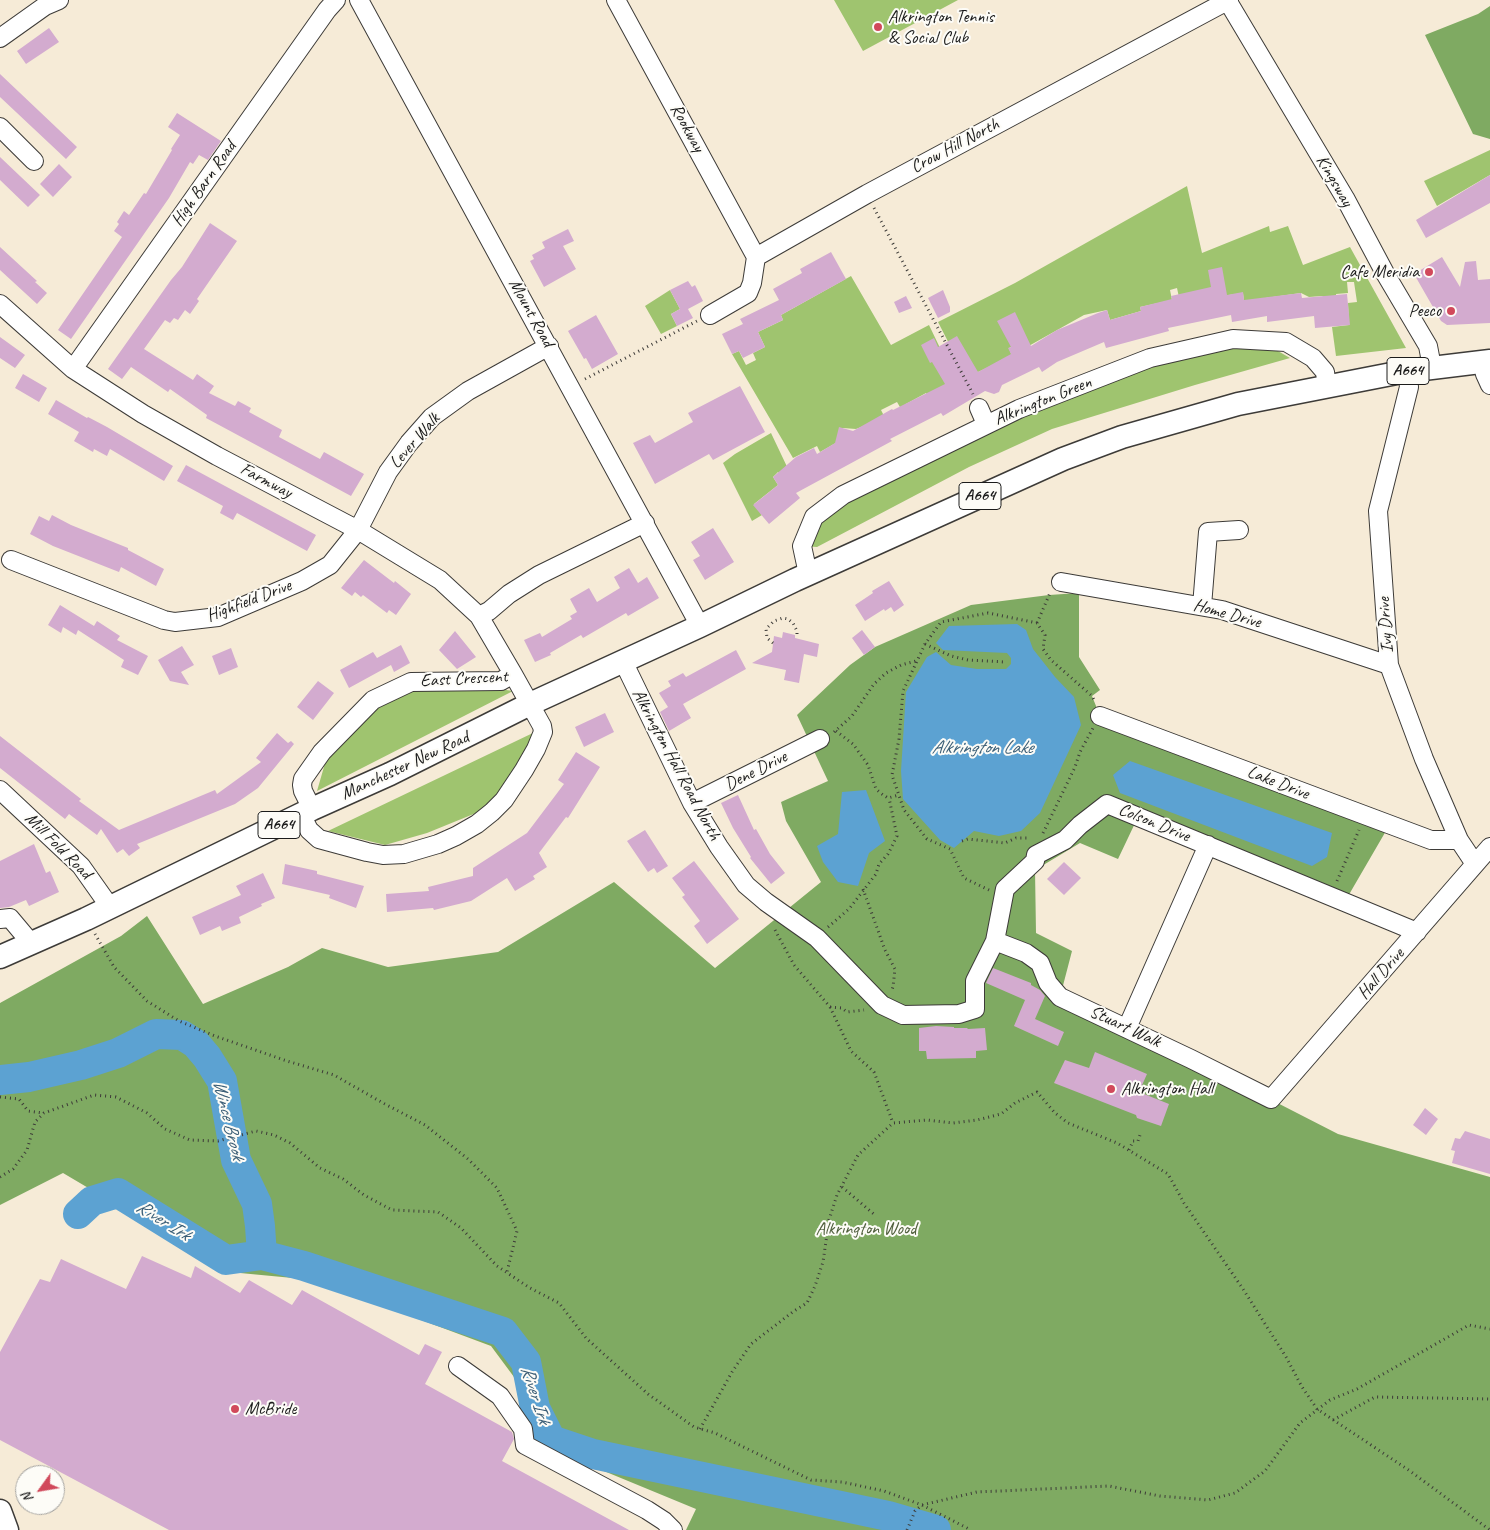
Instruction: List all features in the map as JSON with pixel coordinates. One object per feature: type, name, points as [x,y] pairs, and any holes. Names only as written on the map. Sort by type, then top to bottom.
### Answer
[{"type":"main road","name":"A664","points":[[808,574],[1063,459],[1122,438],[1238,404],[1407,371],[1486,361]]},
{"type":"main road","name":"Manchester New Road","points":[[0,957],[110,907],[306,811],[474,734],[530,704],[808,574]]},
{"type":"main road","points":[[0,1511],[7,1530]]},
{"type":"street","points":[[0,38],[45,6],[59,0]]},
{"type":"street","name":"High Barn Road","points":[[73,369],[327,10],[336,0]]},
{"type":"street","name":"Mount Road","points":[[359,0],[571,386],[700,626]]},
{"type":"street","name":"Rookway","points":[[616,0],[756,257]]},
{"type":"street","name":"Crow Hill North","points":[[756,257],[867,194],[1228,0]]},
{"type":"street","name":"Kingsway","points":[[1228,0],[1345,198],[1386,275],[1428,346],[1432,367]]},
{"type":"street","points":[[0,127],[34,161]]},
{"type":"street","points":[[710,315],[748,293],[752,284],[756,257]]},
{"type":"street","name":"Farmway","points":[[0,304],[73,369],[143,414],[217,456],[358,530],[440,580],[479,616],[514,674]]},
{"type":"street","name":"Alkrington Green","points":[[808,574],[802,546],[814,517],[843,495],[1019,409],[1150,358],[1233,339],[1286,342],[1313,358],[1325,372],[1327,387]]},
{"type":"street","name":"Lever Walk","points":[[358,530],[388,472],[409,443],[432,417],[468,391],[549,346]]},
{"type":"street","points":[[1486,361],[1484,374],[1490,385]]},
{"type":"street","name":"Ivy Drive","points":[[1407,371],[1409,387],[1378,511],[1389,665],[1424,759],[1459,840],[1475,864]]},
{"type":"street","points":[[979,408],[986,424]]},
{"type":"street","points":[[479,616],[489,611],[509,594],[539,575],[645,523]]},
{"type":"street","name":"Highfield Drive","points":[[11,560],[164,620],[175,622],[196,621],[218,617],[319,573],[330,565],[358,530]]},
{"type":"street","points":[[1202,606],[1208,532],[1239,530]]},
{"type":"street","name":"Home Drive","points":[[1061,582],[1222,610],[1389,665]]},
{"type":"street","name":"Alkrington Hall Road North","points":[[623,661],[692,803],[719,847],[746,885],[766,902],[817,938],[882,1005],[903,1015],[959,1014],[975,1009],[975,981],[995,941]]},
{"type":"street","name":"East Crescent","points":[[514,674],[530,704],[542,726],[543,732],[536,749],[504,800],[492,812],[456,836],[438,844],[404,854],[383,855],[319,839],[309,830],[302,785],[303,779],[322,752],[373,700],[410,682],[501,680],[514,674]]},
{"type":"street","name":"Lake Drive","points":[[1100,716],[1432,840],[1459,840]]},
{"type":"street","name":"Dene Drive","points":[[692,803],[820,739]]},
{"type":"street","name":"Mill Fold Road","points":[[0,790],[81,866],[110,907]]},
{"type":"street","name":"Colson Drive","points":[[1005,889],[1036,860],[1036,855],[1066,840],[1080,825],[1107,804],[1417,932]]},
{"type":"street","name":"Colson Drive","points":[[1128,1028],[1208,845]]},
{"type":"street","name":"Hall Drive","points":[[1271,1099],[1490,848]]},
{"type":"street","points":[[995,941],[1005,889]]},
{"type":"street","points":[[0,919],[10,918],[31,943]]},
{"type":"street","name":"Stuart Walk","points":[[995,941],[1026,953],[1040,963],[1048,983],[1060,997],[1191,1058],[1271,1099]]},
{"type":"street","points":[[458,1366],[500,1396],[523,1429],[525,1445],[646,1510],[664,1521],[673,1530]]},
{"type":"path","points":[[867,194],[979,408]]},
{"type":"path","points":[[571,386],[710,315]]},
{"type":"path","points":[[1037,623],[1049,596]]},
{"type":"path","points":[[1005,889],[988,890],[964,878],[950,849],[927,839],[904,810],[892,775],[899,739],[903,692],[924,644],[941,622],[988,612],[1037,623],[1045,634],[1043,649],[1051,660],[1092,696],[1100,716],[1080,752],[1075,767],[1041,836],[1036,855]]},
{"type":"path","points":[[772,616],[774,621]]},
{"type":"path","points":[[773,643],[767,638],[766,629],[774,621],[788,619],[795,626],[797,638]]},
{"type":"path","points":[[924,644],[951,656],[968,660],[1005,662]]},
{"type":"path","points":[[899,795],[889,798],[876,789],[868,765],[853,744],[836,731],[852,716],[874,684],[886,673],[901,665],[917,661]]},
{"type":"path","points":[[817,938],[849,909],[876,874],[879,864],[888,854],[897,836],[889,798]]},
{"type":"path","points":[[1330,896],[1366,816]]},
{"type":"path","points":[[962,841],[968,839],[1005,843],[1016,838],[1041,836]]},
{"type":"path","points":[[830,1008],[842,1008],[847,1012],[879,1008],[893,987],[895,969],[885,950],[863,889]]},
{"type":"path","points":[[86,918],[114,967],[147,1001],[179,1021],[214,1036],[334,1075],[383,1104],[425,1124],[468,1159],[497,1188],[517,1231],[507,1272]]},
{"type":"path","points":[[777,934],[794,965],[830,1008],[851,1051],[874,1072],[893,1123]]},
{"type":"path","points":[[700,1428],[750,1344],[806,1304],[816,1286],[823,1262],[830,1220],[837,1195],[858,1155],[893,1123],[927,1120],[953,1122],[977,1120],[1001,1114],[1023,1098],[1036,1092],[1068,1123],[1117,1143],[1168,1174],[1184,1202],[1281,1348],[1302,1388],[1317,1409],[1410,1471],[1490,1530]]},
{"type":"path","points":[[0,1177],[13,1169],[27,1150],[35,1122],[44,1113],[94,1094],[116,1097],[147,1112],[165,1129],[190,1140],[218,1141],[256,1131],[274,1135],[290,1143],[320,1168],[343,1179],[364,1195],[392,1210],[438,1212],[461,1228],[497,1266],[530,1288],[559,1303],[586,1338],[648,1394],[694,1427],[715,1433],[736,1445],[811,1480],[842,1482],[884,1490],[922,1504],[971,1530]]},
{"type":"path","points":[[0,1097],[19,1099],[28,1111],[44,1113]]},
{"type":"path","points":[[1129,1150],[1133,1141],[1138,1141],[1141,1132]]},
{"type":"path","points":[[842,1187],[875,1215]]},
{"type":"path","points":[[907,1530],[915,1511],[922,1504],[977,1492],[1109,1486],[1160,1496],[1208,1500],[1235,1493],[1265,1471],[1300,1423],[1330,1400],[1357,1389],[1469,1325],[1490,1328]]},
{"type":"path","points":[[1333,1420],[1375,1397],[1490,1399]]},
{"type":"green space","name":"Alkrington Tennis & Social Club","points":[[834,0],[958,0],[863,51]]},
{"type":"green space","points":[[1490,6],[1490,139],[1473,134],[1425,35],[1478,14]]},
{"type":"green space","points":[[1490,150],[1490,175],[1437,206],[1424,181]]},
{"type":"green space","points":[[1187,186],[1202,253],[1269,226],[1270,232],[1288,226],[1303,265],[1350,247],[1406,348],[1336,356],[1332,327],[1349,325],[1348,303],[1357,302],[1354,282],[1347,282],[1348,293],[1336,294],[1337,303],[1322,296],[1309,297],[1301,293],[1244,301],[1243,293],[1180,302],[1177,288],[1170,290],[1172,300],[1140,307],[1141,311],[1110,320],[1107,310],[1084,315],[1018,352],[1015,345],[1009,348],[1012,356],[978,372],[961,367],[938,322],[1015,283]]},
{"type":"green space","points":[[851,276],[891,345],[929,325],[952,373],[946,386],[927,395],[926,393],[906,404],[907,419],[897,402],[881,410],[885,418],[856,429],[843,428],[839,430],[841,440],[820,452],[817,446],[793,458],[732,354],[739,351],[746,365],[756,360],[753,353],[765,347],[758,332],[783,320],[781,315]]},
{"type":"green space","points":[[670,290],[680,309],[671,314],[677,326],[661,334],[645,306]]},
{"type":"green space","points":[[1259,340],[1290,358],[1052,429],[969,467],[817,547],[802,546],[814,517],[986,424],[1171,354]]},
{"type":"green space","points":[[771,433],[790,473],[783,478],[778,472],[773,477],[778,485],[754,504],[762,515],[752,521],[723,463]]},
{"type":"green space","name":"Alkrington Wood","points":[[1079,593],[1079,657],[1100,690],[1092,696],[1100,716],[1390,824],[1347,898],[1137,819],[1118,859],[1080,843],[1035,870],[1036,933],[1072,951],[1060,997],[1215,1071],[1338,1134],[1490,1177],[1490,1530],[686,1530],[696,1509],[599,1469],[564,1458],[536,1437],[514,1377],[491,1346],[314,1280],[240,1273],[222,1267],[63,1173],[0,1205],[0,1003],[121,936],[147,916],[203,1004],[288,967],[322,948],[388,967],[498,952],[614,882],[715,968],[821,882],[786,821],[781,802],[828,781],[797,715],[850,665],[875,647],[971,605]]},
{"type":"green space","points":[[478,686],[513,691],[317,791],[328,753],[363,718],[391,699],[419,689]]},
{"type":"green space","points":[[535,732],[519,770],[481,811],[427,833],[385,845],[328,831]]},
{"type":"water","name":"Alkrington Lake","points":[[1017,624],[1026,630],[1033,649],[1074,697],[1081,725],[1040,813],[1021,831],[999,836],[974,831],[954,848],[940,840],[903,799],[901,771],[906,692],[927,657],[936,652],[951,665],[977,669],[1006,669],[1011,664],[1011,658],[1007,653],[943,650],[936,643],[949,626]]},
{"type":"water","points":[[1130,761],[1332,833],[1327,857],[1312,866],[1120,793],[1113,775]]},
{"type":"water","points":[[866,790],[885,841],[869,853],[858,886],[838,882],[823,862],[817,846],[838,834],[842,792]]},
{"type":"building","points":[[49,28],[59,42],[26,64],[17,51]]},
{"type":"building","points":[[0,74],[77,147],[66,159],[0,97]]},
{"type":"building","points":[[177,113],[221,141],[208,160],[199,155],[193,164],[190,162],[169,198],[71,339],[58,330],[122,237],[114,231],[119,224],[117,222],[124,211],[129,215],[144,193],[146,194],[172,150],[180,135],[168,127]]},
{"type":"building","points":[[0,157],[40,195],[28,207],[0,180]]},
{"type":"building","points":[[59,164],[72,177],[53,197],[40,184]]},
{"type":"building","points":[[1490,175],[1490,203],[1426,238],[1416,220]]},
{"type":"building","points":[[210,223],[237,241],[197,299],[199,301],[190,314],[185,310],[178,320],[174,318],[170,323],[165,320],[144,349],[193,380],[197,374],[214,386],[209,393],[235,406],[238,401],[251,408],[249,412],[282,430],[279,437],[320,459],[324,452],[364,474],[351,496],[206,418],[207,415],[170,389],[168,392],[131,367],[122,379],[108,369],[182,267]]},
{"type":"building","points":[[568,229],[574,241],[563,246],[576,269],[544,287],[530,261],[534,259],[532,255],[545,248],[542,242]]},
{"type":"building","points":[[0,247],[37,281],[35,282],[47,293],[37,304],[0,270]]},
{"type":"building","points":[[831,252],[846,279],[781,315],[783,320],[758,332],[765,347],[743,358],[739,351],[732,354],[722,334],[743,324],[740,319],[779,300],[773,289],[802,273],[800,269]]},
{"type":"building","points":[[1442,257],[1460,287],[1465,262],[1476,261],[1478,280],[1490,279],[1490,323],[1447,325],[1441,321],[1414,274]]},
{"type":"building","points":[[1222,267],[1227,295],[1243,292],[1244,300],[1301,293],[1302,298],[1347,294],[1350,325],[1315,328],[1314,316],[1267,322],[1267,316],[1232,322],[1231,315],[1168,328],[1169,331],[1106,348],[1104,342],[1057,362],[1042,372],[1039,367],[1002,385],[999,392],[994,394],[985,391],[943,416],[941,413],[890,439],[892,441],[796,493],[800,498],[769,524],[753,505],[778,485],[773,477],[796,457],[814,448],[817,454],[835,443],[839,427],[853,431],[892,409],[945,384],[932,362],[930,363],[921,345],[934,338],[938,347],[957,336],[978,372],[1011,354],[1008,348],[1011,347],[997,321],[1015,312],[1031,346],[1057,330],[1107,310],[1110,320],[1141,311],[1140,307],[1172,299],[1171,296],[1211,287],[1208,270]]},
{"type":"building","points":[[688,281],[692,287],[695,285],[703,301],[688,309],[693,318],[677,326],[671,314],[680,309],[670,290]]},
{"type":"building","points":[[943,290],[950,307],[950,312],[938,318],[928,298]]},
{"type":"building","points":[[906,296],[912,308],[899,313],[894,302]]},
{"type":"building","points":[[596,315],[618,354],[592,369],[568,331]]},
{"type":"building","points":[[0,337],[25,355],[15,368],[0,358]]},
{"type":"building","points":[[23,374],[47,388],[39,402],[15,388]]},
{"type":"building","points":[[740,386],[765,432],[713,460],[709,454],[655,484],[633,443],[650,435],[655,443],[693,422],[688,413]]},
{"type":"building","points":[[56,400],[107,427],[173,466],[164,481],[110,449],[107,456],[94,449],[93,452],[74,441],[79,432],[48,414]]},
{"type":"building","points":[[186,465],[316,535],[307,551],[237,513],[233,520],[220,513],[223,506],[177,481]]},
{"type":"building","points":[[52,515],[71,525],[128,548],[128,550],[164,569],[156,586],[121,567],[119,572],[53,546],[30,534],[39,516],[49,521]]},
{"type":"building","points":[[713,528],[734,562],[705,580],[693,560],[700,556],[691,542]]},
{"type":"building","points":[[364,560],[411,594],[396,615],[389,610],[387,613],[363,595],[361,597],[355,592],[352,596],[341,588]]},
{"type":"building","points":[[629,568],[638,583],[647,577],[659,598],[628,616],[626,613],[583,638],[581,635],[550,653],[551,655],[535,662],[524,640],[540,633],[542,637],[572,619],[570,616],[577,612],[570,599],[589,588],[597,602],[620,588],[614,577]]},
{"type":"building","points":[[889,581],[904,605],[894,612],[891,607],[885,611],[884,609],[865,621],[855,605],[873,593],[872,591]]},
{"type":"building","points":[[60,605],[94,626],[97,621],[120,636],[117,640],[148,656],[138,675],[121,667],[124,660],[78,630],[76,635],[63,627],[61,633],[48,625]]},
{"type":"building","points":[[862,630],[875,647],[864,655],[852,638]]},
{"type":"building","points":[[455,631],[476,657],[457,669],[439,650]]},
{"type":"building","points":[[783,632],[795,635],[795,638],[819,644],[817,657],[804,654],[799,683],[784,680],[786,670],[752,663],[772,652],[774,636],[782,638]]},
{"type":"building","points":[[401,645],[410,663],[394,672],[391,665],[349,688],[340,670],[373,652],[377,658]]},
{"type":"building","points":[[182,646],[194,665],[181,672],[189,685],[170,681],[158,660]]},
{"type":"building","points":[[231,648],[238,667],[219,675],[212,656]]},
{"type":"building","points":[[736,650],[746,669],[683,704],[691,718],[669,731],[660,712],[668,707],[659,693],[671,686],[668,681],[683,673],[686,677]]},
{"type":"building","points":[[318,681],[334,693],[313,720],[297,707]]},
{"type":"building","points":[[605,713],[614,732],[584,747],[575,727]]},
{"type":"building","points":[[277,733],[288,743],[291,741],[294,744],[258,788],[235,804],[137,844],[140,848],[129,856],[123,849],[117,853],[101,829],[97,835],[69,814],[65,819],[0,768],[0,736],[81,799],[79,801],[119,830],[215,790],[217,794],[261,762],[256,758]]},
{"type":"building","points":[[576,752],[600,767],[568,818],[566,817],[539,853],[547,867],[533,876],[535,879],[515,891],[507,878],[471,901],[434,910],[433,908],[387,912],[386,894],[429,891],[428,887],[473,876],[473,868],[527,833],[564,784],[558,780]]},
{"type":"building","points":[[738,795],[754,830],[756,829],[770,854],[785,873],[771,884],[750,858],[721,803]]},
{"type":"building","points":[[645,830],[668,866],[657,873],[654,868],[648,872],[627,841]]},
{"type":"building","points":[[34,844],[46,873],[50,871],[59,892],[29,906],[26,900],[9,907],[0,908],[0,861]]},
{"type":"building","points":[[694,861],[739,919],[707,944],[694,926],[700,921],[682,897],[685,895],[672,878]]},
{"type":"building","points":[[1064,862],[1081,878],[1064,895],[1047,879]]},
{"type":"building","points":[[285,864],[317,871],[317,874],[364,886],[356,908],[329,898],[330,895],[282,884]]},
{"type":"building","points":[[263,873],[275,898],[239,917],[241,923],[222,931],[220,926],[200,935],[192,917],[241,895],[236,886]]},
{"type":"building","points":[[993,968],[1031,983],[1045,996],[1035,1019],[1064,1032],[1058,1046],[1014,1026],[1025,1000],[986,983]]},
{"type":"building","points":[[936,1026],[968,1029],[985,1028],[987,1050],[976,1051],[976,1058],[927,1059],[926,1051],[919,1051],[919,1028]]},
{"type":"building","name":"Alkrington Hall","points":[[1095,1052],[1147,1074],[1139,1092],[1169,1104],[1161,1126],[1137,1118],[1136,1115],[1054,1083],[1065,1060],[1089,1068]]},
{"type":"building","points":[[1425,1108],[1438,1119],[1426,1135],[1413,1125]]},
{"type":"building","points":[[1465,1131],[1490,1139],[1490,1174],[1452,1163],[1455,1151],[1451,1150],[1455,1138],[1460,1139]]},
{"type":"building","name":"McBride","points":[[142,1256],[191,1278],[195,1266],[240,1293],[249,1280],[292,1305],[302,1290],[419,1355],[425,1344],[442,1352],[425,1384],[512,1432],[514,1439],[502,1461],[629,1530],[169,1530],[65,1475],[65,1465],[47,1465],[0,1440],[0,1352],[40,1279],[50,1282],[61,1259],[126,1289]]},
{"type":"waterway","name":"Wince Brook","points":[[0,1080],[29,1077],[81,1065],[118,1053],[156,1034],[182,1035],[196,1044],[207,1057],[222,1081],[236,1160],[257,1204],[262,1255]]},
{"type":"waterway","name":"River Irk","points":[[78,1214],[92,1201],[118,1193],[226,1260],[262,1255],[304,1266],[503,1332],[526,1362],[535,1408],[551,1440],[593,1454],[888,1516],[936,1530]]},
{"type":"place","name":"Alkrington Tennis & Social Club","points":[[878,27]]},
{"type":"place","name":"Cafe Meridia","points":[[1429,272]]},
{"type":"place","name":"Peeco","points":[[1451,311]]},
{"type":"place","name":"Alkrington Hall","points":[[1111,1089]]},
{"type":"place","name":"McBride","points":[[235,1409]]}]
